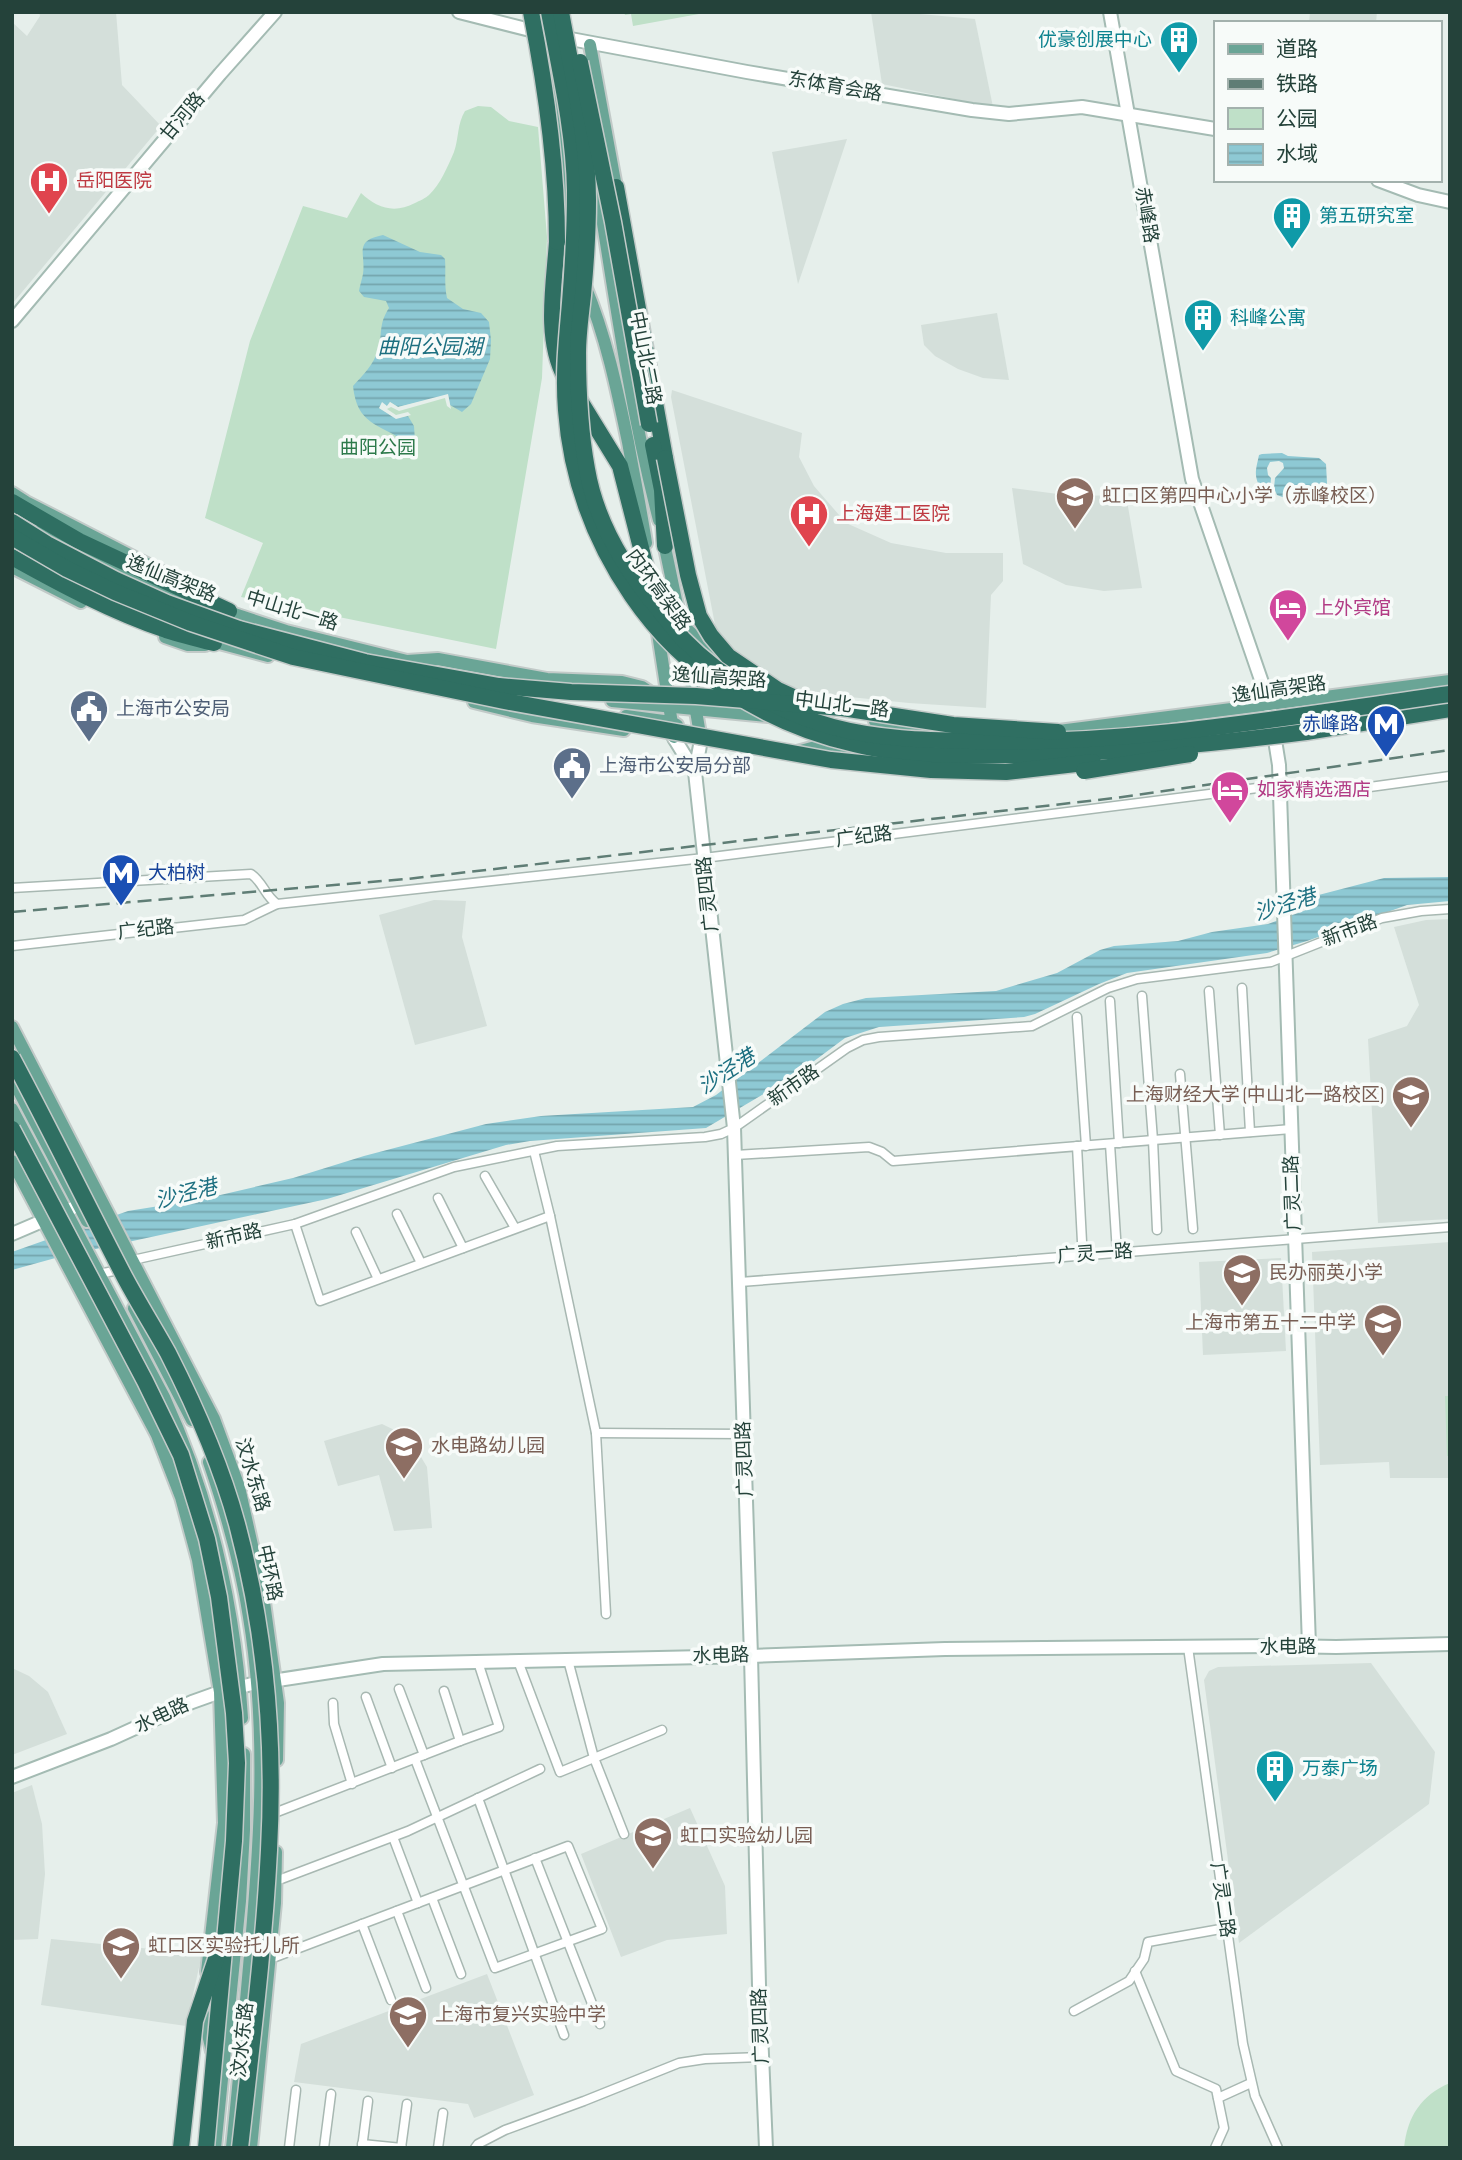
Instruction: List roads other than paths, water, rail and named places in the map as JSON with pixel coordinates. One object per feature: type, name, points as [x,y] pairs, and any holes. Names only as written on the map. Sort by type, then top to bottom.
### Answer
[{"type":"highway","points":[[531,12],[552,138],[557,203],[553,338],[563,373],[620,466],[651,587]]},
{"type":"highway","name":"内环高架路","points":[[549,12],[574,163],[574,241],[565,353],[565,408],[576,477],[602,547],[644,613],[678,652],[706,674],[759,708],[794,726],[855,745],[912,753],[983,756],[1091,753],[1235,742],[1450,709]]},
{"type":"highway","points":[[565,12],[581,66],[608,196],[662,490],[665,546]]},
{"type":"highway","name":"内环高架路","points":[[565,12],[587,166],[587,252],[578,350],[580,424],[588,474],[598,509],[612,542],[642,590],[684,639],[718,668],[787,710],[831,727],[873,735],[1021,743],[1181,732],[1450,692]]},
{"type":"highway","points":[[616,187],[688,575],[699,616],[728,656],[778,690],[825,712],[866,725],[924,737]]},
{"type":"highway","points":[[12,502],[68,535],[229,611]]},
{"type":"highway","name":"逸仙高架路","points":[[12,523],[116,580],[167,603],[239,629],[365,662],[499,686],[571,692],[696,696],[842,708],[953,726],[1090,733],[1394,695],[1450,692]]},
{"type":"highway","name":"逸仙高架路","points":[[12,537],[114,592],[191,623],[293,657],[504,701],[734,744],[868,764],[931,770],[1006,772],[1191,751],[1235,742]]},
{"type":"highway","points":[[12,557],[54,580],[143,621],[168,631],[219,644]]},
{"type":"highway","points":[[783,757],[958,781],[984,782],[1073,773],[1274,741],[1306,732]]},
{"type":"highway","name":"中环路","points":[[12,1058],[204,1428],[223,1481],[255,1607],[268,1713],[270,1834],[264,1924],[240,2148]]},
{"type":"highway","points":[[16,1126],[181,1455],[207,1539],[219,1597],[234,1713],[237,1763],[227,1927],[206,2148]]},
{"type":"highway","points":[[181,2148],[195,2021],[227,1927]]},
{"type":"main road","name":"中山北二路","points":[[539,12],[564,154],[569,240],[602,332],[642,516],[671,722],[670,737]]},
{"type":"main road","name":"中山北二路","points":[[565,12],[648,480],[681,624],[701,740]]},
{"type":"main road","points":[[590,44],[616,187]]},
{"type":"main road","points":[[589,136],[596,155],[616,187]]},
{"type":"main road","points":[[12,493],[160,570],[229,611]]},
{"type":"main road","name":"中山北一路","points":[[12,515],[133,580],[179,599],[229,611],[286,631],[407,661],[438,659],[547,678],[622,682],[642,687],[668,705],[924,737],[1068,731],[1450,681]]},
{"type":"main road","points":[[12,546],[92,589],[219,644],[532,716],[701,740],[783,757],[819,746],[981,770],[1079,767],[1450,714]]},
{"type":"main road","points":[[12,567],[132,625],[188,645],[219,644]]},
{"type":"main road","points":[[681,624],[731,671],[778,700],[804,709],[890,723],[924,737]]},
{"type":"main road","points":[[407,661],[422,668],[526,694],[668,705]]},
{"type":"main road","points":[[484,705],[584,710],[671,722],[701,740]]},
{"type":"main road","points":[[632,716],[670,737]]},
{"type":"main road","name":"汶水东路","points":[[12,1027],[214,1419],[239,1487],[263,1595],[278,1703],[276,1881],[251,2148]]},
{"type":"main road","name":"汶水东路","points":[[12,1078],[169,1374],[200,1440],[223,1502],[249,1617],[257,1683],[261,1760],[259,1856],[232,2148]]},
{"type":"main road","name":"汶水东路","points":[[12,1109],[16,1126],[75,1228],[180,1431],[198,1481],[220,1561],[239,1688],[245,1773],[240,1901],[215,2148]]},
{"type":"main road","points":[[32,1116],[69,1135]]},
{"type":"main road","points":[[16,1126],[13,1163],[158,1435],[181,1497],[198,1560],[220,1692],[224,1823],[188,2148]]},
{"type":"main road","points":[[200,1440],[230,1463]]},
{"type":"main road","points":[[165,1454],[198,1481]]},
{"type":"main road","points":[[217,1872],[244,1830]]},
{"type":"main road","points":[[203,2014],[222,2086]]},
{"type":"main road","points":[[238,2089],[265,2018]]},
{"type":"street","name":"甘河路","points":[[12,321],[275,12]]},
{"type":"street","name":"东体育会路","points":[[459,12],[590,44],[1000,114],[1072,107],[1100,109],[1214,129]]},
{"type":"street","name":"赤峰路","points":[[1110,12],[1192,479],[1269,704],[1276,739]]},
{"type":"street","points":[[1383,182],[1418,195],[1450,202]]},
{"type":"street","name":"广灵四路","points":[[670,737],[695,772]]},
{"type":"street","name":"广灵二路","points":[[1276,739],[1281,785],[1309,1646]]},
{"type":"street","name":"广灵四路","points":[[701,740],[695,772],[734,1124],[766,2148]]},
{"type":"street","name":"广纪路","points":[[12,946],[244,920],[277,904],[704,858],[1281,785],[1326,793],[1450,776]]},
{"type":"street","points":[[12,888],[251,874],[277,904]]},
{"type":"street","name":"新市路","points":[[76,1278],[114,1270],[133,1260],[295,1224],[454,1167],[557,1146],[721,1134],[847,1048],[863,1040],[1032,1026],[1108,988],[1138,979],[1262,964],[1285,952],[1382,918],[1450,909]]},
{"type":"street","points":[[1242,988],[1250,1132]]},
{"type":"street","points":[[1209,991],[1220,1135]]},
{"type":"street","points":[[1142,996],[1157,1230]]},
{"type":"street","points":[[1110,1001],[1117,1253]]},
{"type":"street","points":[[1077,1017],[1082,1242]]},
{"type":"street","points":[[1180,1073],[1193,1229]]},
{"type":"street","points":[[735,1155],[869,1147],[882,1152],[892,1161],[1291,1129]]},
{"type":"street","points":[[534,1151],[596,1433],[606,1614]]},
{"type":"street","points":[[485,1176],[515,1228]]},
{"type":"street","points":[[12,1234],[101,1196]]},
{"type":"street","points":[[438,1198],[463,1248]]},
{"type":"street","points":[[397,1214],[421,1263]]},
{"type":"street","points":[[295,1224],[320,1301],[550,1216]]},
{"type":"street","name":"广灵一路","points":[[740,1282],[1450,1227]]},
{"type":"street","points":[[356,1232],[378,1279]]},
{"type":"street","points":[[596,1433],[744,1434]]},
{"type":"street","name":"水电路","points":[[12,1777],[111,1739],[220,1692],[257,1683],[383,1664],[945,1649],[1450,1644]]},
{"type":"street","name":"广灵二路","points":[[1188,1647],[1238,2018],[1251,2082],[1260,2110],[1278,2148]]},
{"type":"street","points":[[568,1660],[594,1758],[624,1834]]},
{"type":"street","points":[[518,1661],[560,1772],[662,1730]]},
{"type":"street","points":[[276,1812],[499,1727],[478,1662]]},
{"type":"street","points":[[399,1689],[424,1755]]},
{"type":"street","points":[[444,1691],[460,1741]]},
{"type":"street","points":[[366,1697],[392,1768]]},
{"type":"street","points":[[333,1703],[334,1724],[352,1784]]},
{"type":"street","points":[[270,1959],[432,1898],[463,1886],[504,1870],[535,1858],[568,1846],[601,1929],[495,1968],[463,1886],[415,1759]]},
{"type":"street","points":[[276,1881],[393,1837],[540,1769]]},
{"type":"street","points":[[478,1798],[564,2035]]},
{"type":"street","points":[[393,1837],[418,1903]]},
{"type":"street","points":[[535,1858],[600,2024]]},
{"type":"street","points":[[432,1898],[461,1974]]},
{"type":"street","points":[[397,1911],[426,1988]]},
{"type":"street","points":[[362,1924],[391,2000]]},
{"type":"street","points":[[1074,2011],[1129,1981],[1144,1959],[1148,1942],[1226,1928]]},
{"type":"street","points":[[175,2148],[191,2019],[209,1956]]},
{"type":"street","points":[[1135,1971],[1176,2071],[1216,2089],[1224,2128],[1215,2148]]},
{"type":"street","points":[[475,2148],[505,2130],[679,2063],[705,2059],[762,2057]]},
{"type":"street","points":[[1218,2098],[1251,2082]]},
{"type":"street","points":[[289,2148],[296,2090]]},
{"type":"street","points":[[324,2148],[331,2094]]},
{"type":"street","points":[[368,2101],[362,2146],[401,2148],[407,2104]]},
{"type":"street","points":[[438,2148],[443,2113]]},
{"type":"water","name":"曲阳公园湖","points":[[383,235],[420,252],[441,255],[445,259],[447,298],[463,309],[481,313],[489,322],[490,359],[471,404],[462,412],[450,405],[448,395],[398,407],[390,402],[379,408],[396,418],[408,416],[414,426],[415,441],[406,442],[370,422],[359,409],[355,399],[353,386],[376,355],[383,319],[389,308],[386,301],[364,297],[359,291],[363,274],[364,244]]},
{"type":"water","points":[[1282,453],[1288,456],[1319,458],[1326,464],[1327,483],[1320,497],[1298,500],[1277,495],[1274,488],[1275,478],[1284,468],[1279,461],[1270,462],[1267,468],[1271,478],[1270,490],[1261,489],[1256,476],[1259,455]]},
{"type":"water","points":[[1450,877],[1450,901],[1407,905],[1267,953],[1127,973],[1024,1017],[879,1027],[845,1038],[794,1076],[706,1128],[506,1145],[327,1199],[59,1257],[12,1270],[12,1252],[128,1211],[203,1199],[293,1178],[486,1124],[541,1116],[693,1107],[716,1095],[825,1012],[843,1004],[866,998],[996,991],[1057,973],[1100,950],[1114,946],[1178,941],[1212,932],[1268,924],[1309,909],[1307,898],[1384,878]]},
{"type":"railway","points":[[12,912],[407,879],[1115,798],[1450,750]]},
{"type":"place","name":"优豪创展中心","points":[[1179,74]]},
{"type":"place","name":"岳阳医院","points":[[49,215]]},
{"type":"place","name":"第五研究室","points":[[1292,250]]},
{"type":"place","name":"科峰公寓","points":[[1203,352]]},
{"type":"place","name":"虹口区第四中心小学（赤峰校区）","points":[[1075,530]]},
{"type":"place","name":"上海建工医院","points":[[809,548]]},
{"type":"place","name":"上外宾馆","points":[[1288,642]]},
{"type":"place","name":"上海市公安局","points":[[89,743]]},
{"type":"place","name":"赤峰路","points":[[1386,758]]},
{"type":"place","name":"上海市公安局分部","points":[[572,800]]},
{"type":"place","name":"如家精选酒店","points":[[1230,824]]},
{"type":"place","name":"大柏树","points":[[121,907]]},
{"type":"place","name":"上海财经大学 (中山北一路校区)","points":[[1411,1129]]},
{"type":"place","name":"民办丽英小学","points":[[1242,1307]]},
{"type":"place","name":"上海市第五十二中学","points":[[1383,1357]]},
{"type":"place","name":"水电路幼儿园","points":[[404,1480]]},
{"type":"place","name":"万泰广场","points":[[1275,1803]]},
{"type":"place","name":"虹口实验幼儿园","points":[[653,1870]]},
{"type":"place","name":"虹口区实验托儿所","points":[[121,1980]]},
{"type":"place","name":"上海市复兴实验中学","points":[[408,2049]]},
{"type":"park label","name":"曲阳公园","points":[[378,448]]},
{"type":"water label","name":"沙泾港","points":[[1285,905]]},
{"type":"water label","name":"沙泾港","points":[[727,1072]]},
{"type":"water label","name":"沙泾港","points":[[186,1194]]}]
